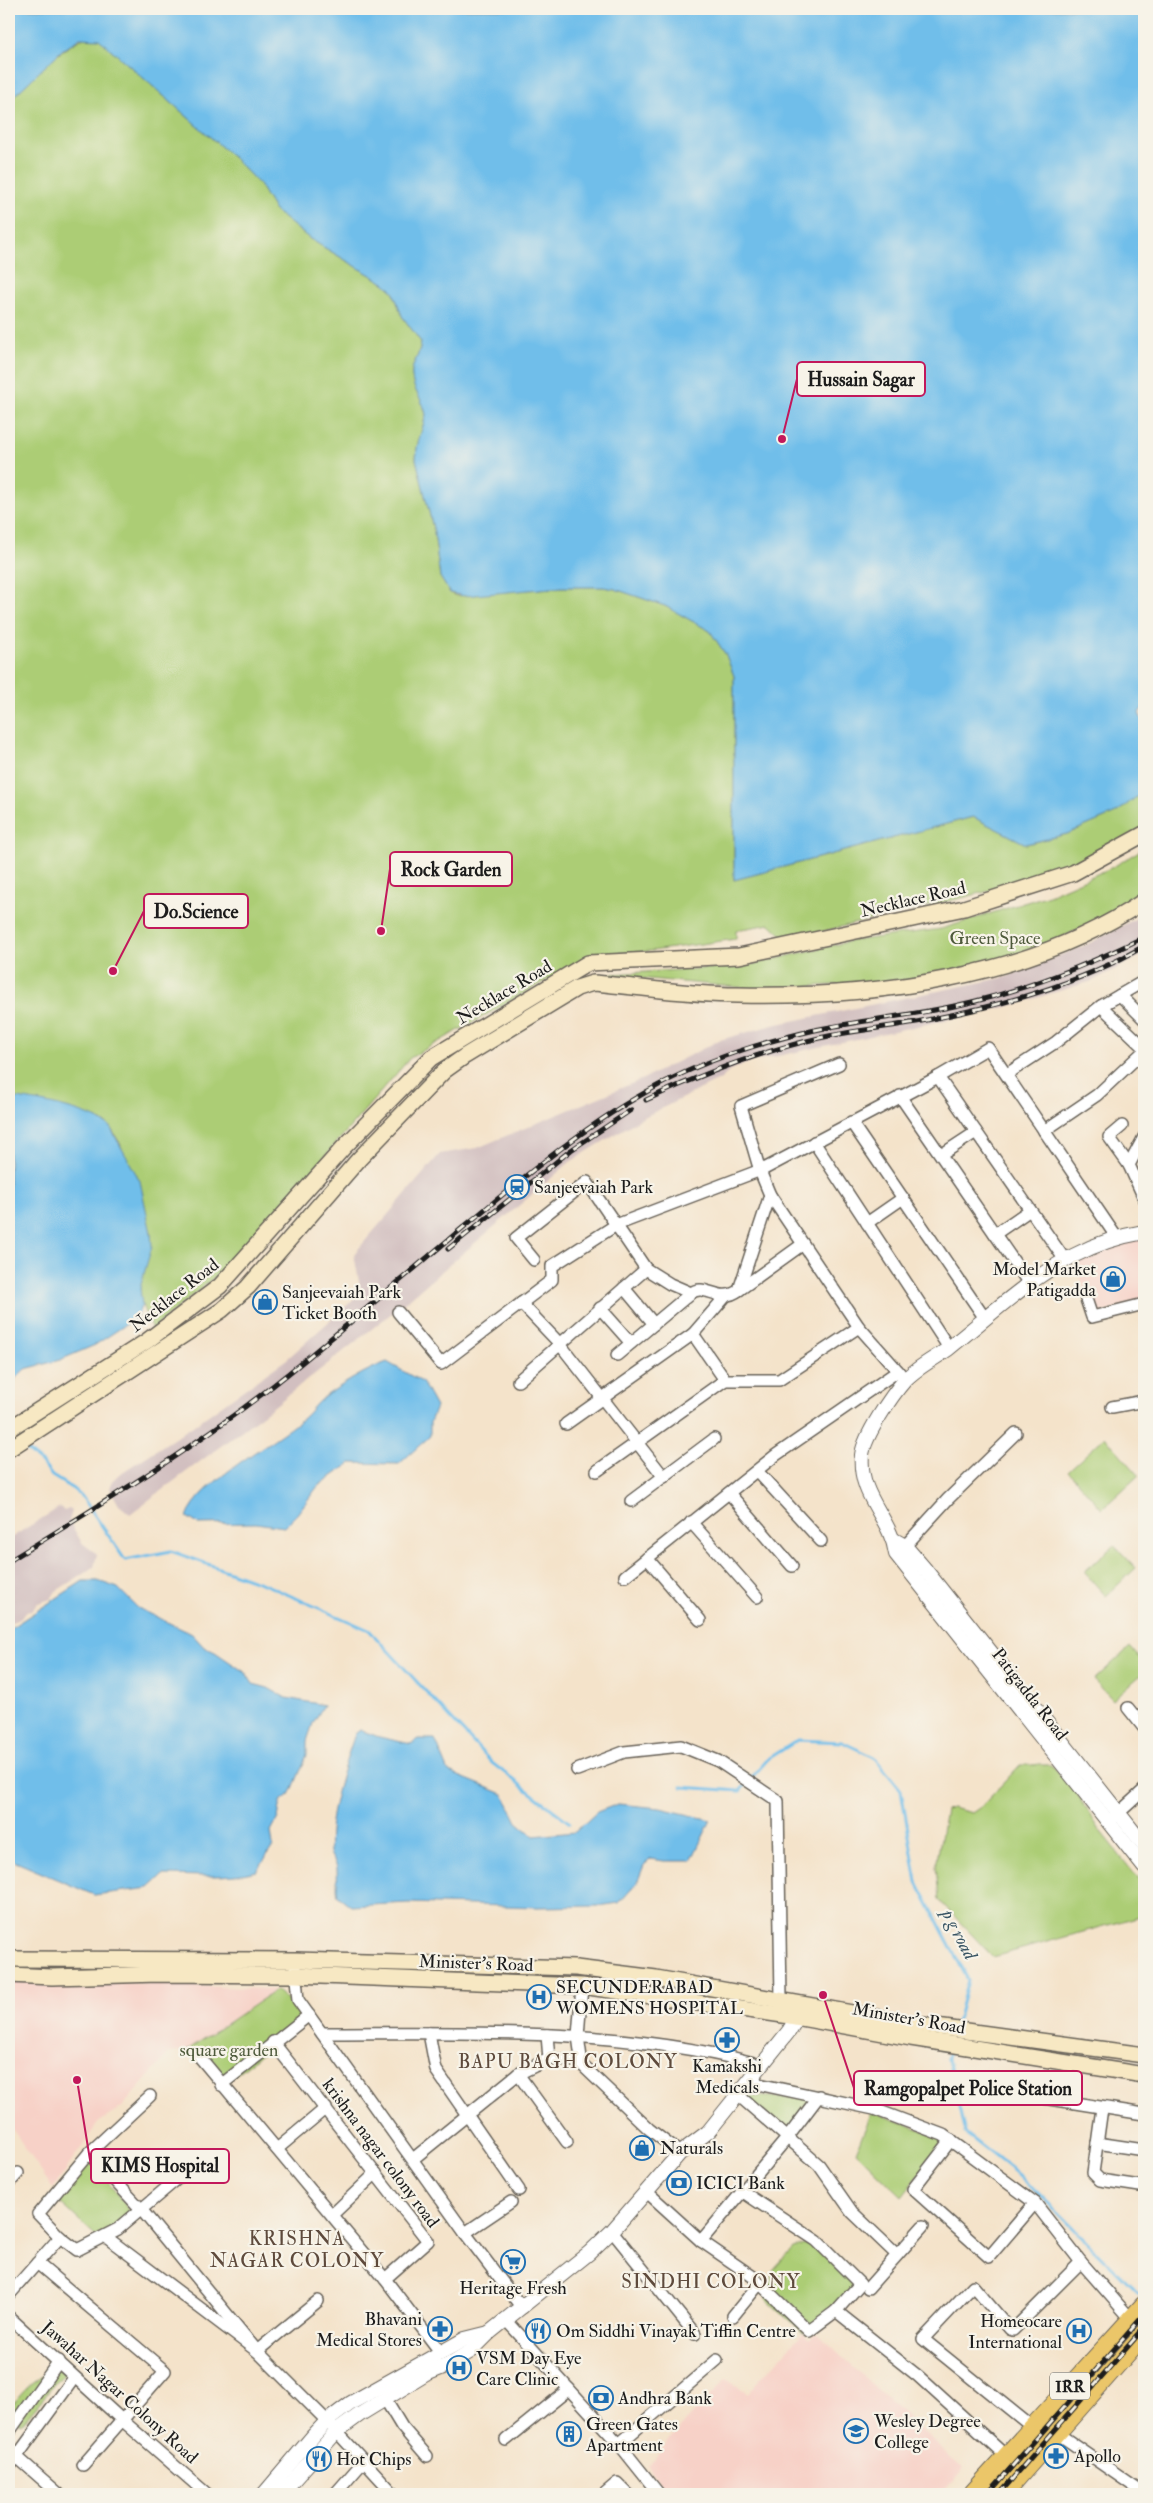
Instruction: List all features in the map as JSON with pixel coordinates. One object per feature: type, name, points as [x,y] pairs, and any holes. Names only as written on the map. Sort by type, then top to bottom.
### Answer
[{"type":"main road","name":"Necklace Road","points":[[9,1429],[146,1342],[220,1286],[344,1147],[431,1058],[588,963],[739,956],[964,908],[1073,873],[1144,834]]},
{"type":"main road","name":"Necklace Road","points":[[9,1449],[206,1321],[232,1302],[248,1287],[359,1159],[444,1071],[465,1056],[577,988],[593,983],[735,995],[884,989],[978,973],[1077,938],[1124,915],[1144,901]]},
{"type":"main road","points":[[588,963],[593,983]]},
{"type":"main road","points":[[431,1058],[444,1071]]},
{"type":"main road","points":[[220,1286],[232,1302]]},
{"type":"main road","name":"Minister's Road","points":[[9,1959],[295,1968],[582,1986],[794,2008]]},
{"type":"main road","name":"Minister's Road","points":[[9,1975],[52,1977],[295,1968],[576,1968],[656,1978],[794,2008],[913,2031],[1013,2055],[1144,2074]]},
{"type":"main road","name":"Minister's Road","points":[[913,2031],[1017,2038],[1144,2055]]},
{"type":"main road","name":"IRR","points":[[972,2494],[1137,2312]]},
{"type":"main road","name":"IRR","points":[[1005,2492],[1144,2334]]},
{"type":"main road","points":[[1005,2457],[1005,2468],[1012,2475],[1022,2472]]},
{"type":"main road","points":[[989,2476],[998,2476],[1006,2482],[1005,2492]]},
{"type":"street","points":[[1007,1074],[1056,1042],[1101,1006],[1120,995],[1142,986]]},
{"type":"street","points":[[1120,995],[1144,1019]]},
{"type":"street","points":[[1101,1006],[1144,1047]]},
{"type":"street","points":[[1134,1037],[1144,1027]]},
{"type":"street","points":[[398,1312],[441,1364],[552,1280],[552,1266],[616,1225],[760,1172],[938,1077],[988,1048],[1117,1238]]},
{"type":"street","points":[[1044,1130],[1097,1095],[1144,1051]]},
{"type":"street","points":[[839,1064],[741,1106],[760,1172],[770,1195],[859,1327],[902,1375]]},
{"type":"street","points":[[938,1077],[1065,1260]]},
{"type":"street","points":[[900,1096],[1030,1285]]},
{"type":"street","points":[[851,1122],[984,1317]]},
{"type":"street","points":[[1122,1126],[1108,1137],[1129,1165],[1144,1196]]},
{"type":"street","points":[[941,1155],[976,1132]]},
{"type":"street","points":[[1129,1165],[1144,1137]]},
{"type":"street","points":[[814,1142],[949,1348]]},
{"type":"street","points":[[534,1260],[516,1238],[587,1182],[646,1269],[670,1284],[691,1292]]},
{"type":"street","points":[[739,1290],[770,1195]]},
{"type":"street","points":[[867,1223],[903,1198]]},
{"type":"street","points":[[995,1234],[1030,1210]]},
{"type":"street","points":[[624,1576],[776,1455],[902,1375],[949,1348],[984,1317],[1065,1260],[1117,1238],[1144,1232]]},
{"type":"street","points":[[566,1424],[692,1334],[725,1297],[739,1290],[803,1244]]},
{"type":"street","points":[[518,1381],[559,1343],[646,1269]]},
{"type":"street","points":[[624,1288],[654,1324]]},
{"type":"street","points":[[616,1355],[691,1292],[699,1289],[725,1297]]},
{"type":"street","points":[[1085,1296],[1092,1317],[1144,1304]]},
{"type":"street","points":[[521,1303],[559,1343],[636,1444],[664,1477]]},
{"type":"street","points":[[600,1308],[631,1343]]},
{"type":"street","points":[[597,1472],[725,1380],[779,1380],[859,1327]]},
{"type":"street","points":[[692,1334],[725,1380]]},
{"type":"street","name":"Patigadda Road","points":[[902,1375],[864,1444],[862,1454],[863,1481],[869,1496],[900,1543],[896,1554],[979,1647],[1114,1818],[1144,1866]]},
{"type":"street","points":[[1112,1407],[1144,1401]]},
{"type":"street","points":[[900,1543],[1016,1433]]},
{"type":"street","points":[[631,1501],[714,1439]]},
{"type":"street","points":[[757,1471],[821,1541]]},
{"type":"street","points":[[729,1493],[792,1566]]},
{"type":"street","points":[[691,1522],[757,1597]]},
{"type":"street","points":[[647,1558],[700,1620]]},
{"type":"street","points":[[1128,1708],[1144,1728]]},
{"type":"street","points":[[281,2494],[332,2426],[471,2351],[489,2333],[522,2308],[612,2231],[680,2154],[708,2132],[749,2082],[794,2008],[778,1801],[718,1761],[681,1746],[624,1752],[577,1770]]},
{"type":"street","points":[[1114,1818],[1144,1790]]},
{"type":"street","name":"Patigadda Road","points":[[1114,1818],[1144,1845]]},
{"type":"street","points":[[295,1968],[298,2000],[465,2233],[522,2308]]},
{"type":"street","points":[[582,1986],[578,2036],[580,2061],[649,2129],[680,2154]]},
{"type":"street","points":[[695,2141],[702,2128],[754,2063],[794,2008]]},
{"type":"street","points":[[221,2085],[309,2015]]},
{"type":"street","points":[[322,2033],[578,2036],[725,2055],[754,2063]]},
{"type":"street","points":[[429,2033],[436,2070],[519,2190]]},
{"type":"street","points":[[547,2035],[549,2059]]},
{"type":"street","name":"krishna nagar colony road","points":[[274,2042],[428,2241],[385,2279]]},
{"type":"street","points":[[198,2055],[221,2085],[385,2279],[442,2353]]},
{"type":"street","points":[[413,2159],[518,2074],[549,2059],[580,2061]]},
{"type":"street","points":[[518,2074],[568,2142]]},
{"type":"street","points":[[749,2082],[874,2109],[943,2135],[1035,2203],[1081,2262],[1137,2312]]},
{"type":"street","points":[[987,2089],[1144,2114]]},
{"type":"street","points":[[738,2095],[818,2165],[852,2212],[897,2255]]},
{"type":"street","points":[[150,2096],[89,2154],[38,2214],[60,2237],[77,2250],[106,2237],[196,2163]]},
{"type":"street","points":[[702,2241],[820,2096]]},
{"type":"street","points":[[277,2149],[326,2108]]},
{"type":"street","points":[[1102,2108],[1093,2172],[1095,2177],[1100,2180],[1140,2186]]},
{"type":"street","points":[[951,2140],[912,2189],[989,2257],[1035,2203]]},
{"type":"street","points":[[1097,2143],[1144,2150]]},
{"type":"street","points":[[89,2154],[140,2208],[257,2351],[332,2426],[394,2494]]},
{"type":"street","points":[[9,2183],[18,2173]]},
{"type":"street","points":[[332,2215],[376,2173]]},
{"type":"street","points":[[647,2192],[702,2241],[752,2276],[808,2331],[836,2311],[860,2284],[817,2241],[743,2192]]},
{"type":"street","points":[[465,2233],[511,2202]]},
{"type":"street","points":[[868,2288],[923,2226]]},
{"type":"street","points":[[612,2231],[695,2334]]},
{"type":"street","points":[[9,2295],[60,2237]]},
{"type":"street","points":[[106,2237],[257,2351]]},
{"type":"street","points":[[1032,2427],[923,2339],[973,2286],[1010,2329],[1013,2330],[1081,2262]]},
{"type":"street","points":[[36,2264],[165,2371],[83,2465]]},
{"type":"street","points":[[733,2316],[759,2284]]},
{"type":"street","points":[[257,2351],[318,2301]]},
{"type":"street","points":[[836,2311],[918,2376],[1005,2457]]},
{"type":"street","points":[[506,2320],[619,2444],[659,2494]]},
{"type":"street","name":"Jawahar Nagar Colony Road","points":[[10,2321],[59,2361],[74,2378],[207,2494]]},
{"type":"street","points":[[264,2494],[332,2426],[378,2387],[469,2337],[489,2333]]},
{"type":"street","points":[[619,2444],[717,2360]]},
{"type":"street","points":[[9,2432],[59,2361]]},
{"type":"street","points":[[9,2467],[12,2453],[36,2427],[74,2378]]},
{"type":"street","points":[[506,2440],[569,2389]]},
{"type":"street","points":[[385,2399],[402,2426],[427,2456]]},
{"type":"street","points":[[22,2414],[36,2427]]},
{"type":"street","points":[[1057,2433],[1144,2493]]},
{"type":"street","points":[[12,2453],[59,2494]]},
{"type":"street","points":[[335,2494],[364,2461]]},
{"type":"street","points":[[604,2494],[617,2483],[628,2494]]},
{"type":"shaded area","points":[[1144,914],[1144,954],[1092,981],[1006,1007],[754,1061],[732,1069],[721,1079],[640,1119],[570,1162],[402,1305],[273,1407],[130,1514],[119,1505],[110,1489],[112,1481],[118,1475],[193,1426],[287,1359],[361,1293],[354,1254],[440,1154],[477,1148],[643,1079],[720,1040],[773,1025],[1006,977],[1086,945]]},
{"type":"shaded area","name":"Model Market Patigadda","points":[[1144,1232],[1144,1302],[1092,1315],[1074,1255]]},
{"type":"shaded area","points":[[60,1507],[64,1511],[69,1509],[72,1511],[69,1521],[82,1543],[97,1554],[94,1567],[56,1591],[51,1599],[38,1603],[20,1619],[9,1623],[9,1539]]},
{"type":"shaded area","points":[[9,1978],[276,1990],[186,2051],[169,2053],[122,2107],[98,2123],[53,2189],[9,2124]]},
{"type":"shaded area","points":[[803,2333],[810,2339],[816,2333],[964,2469],[941,2494],[668,2494],[648,2466],[685,2422],[726,2379],[748,2393]]},
{"type":"green space","points":[[89,37],[99,39],[233,157],[259,184],[275,211],[310,239],[384,283],[393,291],[402,316],[421,342],[412,377],[414,387],[426,415],[417,447],[416,459],[434,532],[440,577],[450,593],[457,596],[562,587],[603,587],[615,589],[665,606],[710,631],[726,655],[734,676],[734,880],[973,817],[1026,844],[1067,834],[1116,813],[1144,791],[1144,831],[1035,880],[787,940],[770,924],[736,930],[736,939],[652,951],[591,955],[410,1058],[234,1261],[152,1329],[143,1308],[140,1293],[141,1280],[150,1247],[151,1233],[120,1143],[110,1127],[102,1121],[68,1109],[9,1097],[9,101],[59,54],[80,40]]},
{"type":"green space","name":"Green Space","points":[[1144,848],[1144,898],[1031,952],[908,981],[758,989],[611,976],[596,978],[595,975],[745,966],[851,941],[941,929],[1049,895],[1113,867]]},
{"type":"green space","points":[[1105,1437],[1139,1475],[1102,1509],[1068,1471]]},
{"type":"green space","points":[[1114,1545],[1136,1568],[1106,1596],[1084,1572]]},
{"type":"green space","points":[[1130,1647],[1144,1663],[1144,1672],[1113,1700],[1094,1680]]},
{"type":"green space","points":[[1020,1765],[1051,1765],[1078,1795],[1101,1832],[1144,1886],[1144,1915],[993,1957],[939,1900],[936,1866],[946,1810],[952,1808],[972,1813],[982,1806]]},
{"type":"green space","name":"square garden","points":[[276,1990],[306,2018],[224,2084],[186,2051]]},
{"type":"green space","points":[[740,2096],[819,2098],[789,2135]]},
{"type":"green space","points":[[872,2111],[947,2140],[902,2197],[856,2152]]},
{"type":"green space","points":[[88,2157],[135,2217],[107,2246],[54,2197]]},
{"type":"green space","points":[[815,2242],[857,2283],[833,2310],[803,2333],[766,2299],[773,2270],[793,2248]]},
{"type":"green space","points":[[60,2363],[67,2370],[22,2423],[9,2417],[9,2407],[26,2388]]},
{"type":"water","points":[[9,9],[1144,9],[1144,706],[1139,713],[1144,725],[1144,791],[1116,813],[1067,834],[1026,844],[973,817],[734,880],[734,676],[726,655],[710,631],[665,606],[615,589],[603,587],[562,587],[464,596],[450,593],[440,577],[434,532],[416,459],[417,447],[426,415],[414,387],[412,377],[421,342],[402,316],[393,291],[384,283],[310,239],[275,211],[259,184],[233,157],[99,39],[80,38],[62,50],[9,101]]},
{"type":"water","points":[[9,1097],[47,1103],[76,1111],[101,1121],[110,1127],[140,1181],[152,1246],[140,1288],[142,1305],[136,1318],[95,1345],[60,1360],[25,1369],[15,1379],[12,1404],[9,1412]]},
{"type":"water","points":[[387,1362],[422,1382],[436,1407],[430,1422],[430,1436],[399,1464],[351,1463],[318,1486],[297,1514],[284,1527],[256,1523],[198,1524],[187,1517],[194,1504],[221,1477],[302,1419],[321,1399],[354,1378]]},
{"type":"water","points":[[83,1581],[98,1581],[118,1588],[138,1608],[192,1634],[204,1647],[215,1652],[246,1673],[253,1684],[268,1688],[286,1698],[324,1705],[313,1723],[307,1741],[307,1755],[291,1793],[281,1801],[278,1818],[271,1831],[273,1846],[257,1871],[222,1876],[163,1875],[149,1888],[94,1895],[9,1859],[9,1629]]},
{"type":"water","points":[[360,1730],[379,1737],[411,1744],[419,1739],[435,1739],[449,1772],[503,1794],[517,1822],[534,1836],[575,1832],[597,1812],[618,1804],[660,1808],[711,1820],[691,1861],[651,1859],[644,1865],[637,1883],[619,1903],[598,1906],[538,1907],[408,1903],[351,1906],[338,1896],[337,1867],[330,1852],[329,1839],[333,1809],[341,1777],[355,1734]]},
{"type":"waterway","points":[[21,1446],[41,1462],[52,1476],[73,1489],[83,1498],[125,1560],[171,1551],[266,1585],[369,1630],[492,1763],[570,1823]]},
{"type":"waterway","name":"p g road","points":[[682,1787],[740,1791],[768,1759],[798,1740],[842,1742],[874,1757],[901,1790],[917,1882],[968,1980],[956,2026]]},
{"type":"waterway","name":"p g road","points":[[950,2049],[948,2059],[965,2133],[1019,2175],[1144,2299]]},
{"type":"railway","points":[[9,1561],[152,1472],[222,1424],[289,1373],[539,1165],[609,1114],[659,1085],[716,1059],[775,1040],[815,1030],[913,1014],[995,996],[1081,966],[1144,937]]},
{"type":"railway","points":[[646,1100],[731,1064],[775,1050],[833,1035],[914,1022],[983,1008],[1039,992],[1093,972],[1144,946]]},
{"type":"railway","points":[[448,1249],[571,1150],[631,1110]]},
{"type":"railway","points":[[988,2494],[1144,2315]]},
{"type":"railway","points":[[999,2494],[1144,2328]]},
{"type":"place","name":"Hussain Sagar","points":[[782,439]]},
{"type":"place","name":"Rock Garden","points":[[381,931]]},
{"type":"place","name":"Do.Science","points":[[113,971]]},
{"type":"place","name":"Sanjeevaiah Park","points":[[517,1187]]},
{"type":"place","name":"Model Market Patigadda","points":[[1113,1279]]},
{"type":"place","name":"Sanjeevaiah Park Ticket Booth","points":[[265,1302]]},
{"type":"place","name":"Ramgopalpet Police Station","points":[[823,1995]]},
{"type":"place","name":"SECUNDERABAD WOMENS HOSPITAL","points":[[539,1997]]},
{"type":"place","name":"Kamakshi Medicals","points":[[727,2040]]},
{"type":"place","name":"KIMS Hospital","points":[[77,2080]]},
{"type":"place","name":"Naturals","points":[[642,2148]]},
{"type":"place","name":"ICICI Bank","points":[[679,2183]]},
{"type":"place","name":"Heritage Fresh","points":[[513,2262]]},
{"type":"place","name":"Bhavani Medical Stores","points":[[440,2329]]},
{"type":"place","name":"Om Siddhi Vinayak Tiffin Centre","points":[[538,2331]]},
{"type":"place","name":"Homeocare International","points":[[1079,2331]]},
{"type":"place","name":"VSM Day Eye Care Clinic","points":[[459,2368]]},
{"type":"place","name":"Andhra Bank","points":[[601,2398]]},
{"type":"place","name":"Wesley Degree College","points":[[856,2431]]},
{"type":"place","name":"Green Gates Apartment","points":[[569,2434]]},
{"type":"place","name":"Apollo","points":[[1056,2456]]},
{"type":"place","name":"Hot Chips","points":[[319,2459]]},
{"type":"district","name":"BAPU BAGH COLONY","points":[[568,2061]]},
{"type":"district","name":"KRISHNA NAGAR COLONY","points":[[297,2249]]},
{"type":"district","name":"SINDHI COLONY","points":[[711,2281]]}]
